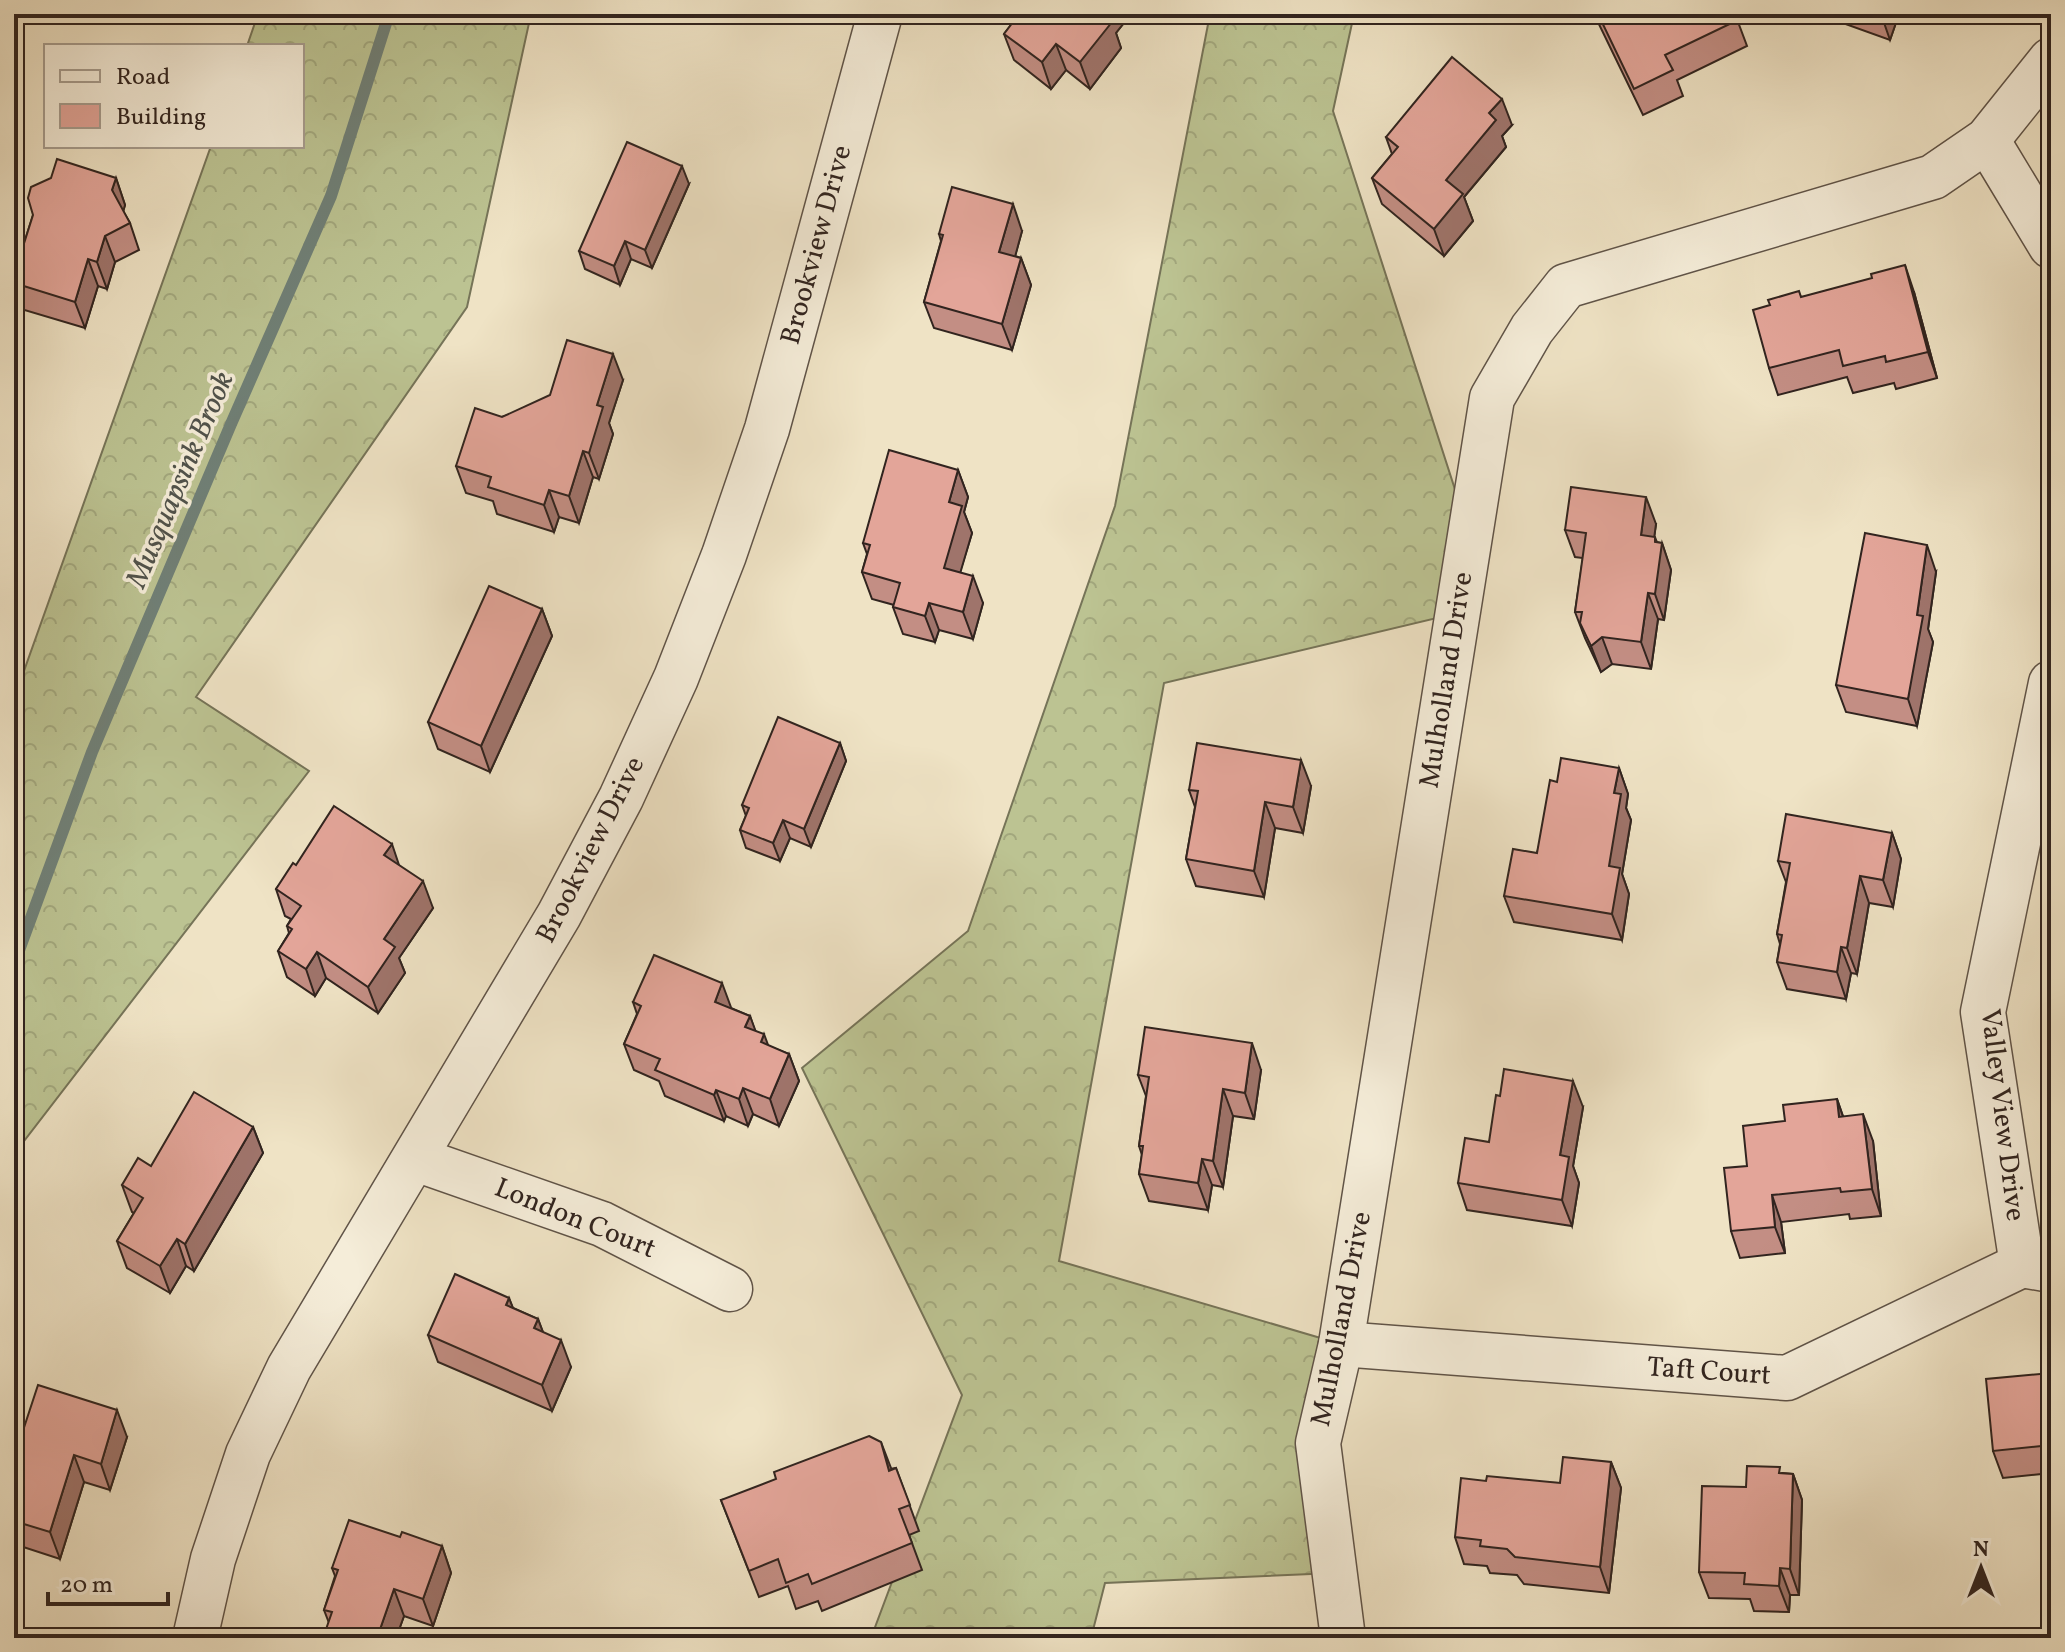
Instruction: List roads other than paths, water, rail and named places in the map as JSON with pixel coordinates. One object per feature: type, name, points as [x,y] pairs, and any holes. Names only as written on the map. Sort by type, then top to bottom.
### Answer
[{"type":"street","name":"Brookview Drive","points":[[195,1638],[213,1559],[248,1454],[289,1368],[559,915],[621,798],[676,678],[724,555],[767,429],[880,14]]},
{"type":"street","name":"Mulholland Drive","points":[[1343,1638],[1318,1443],[1341,1344],[1492,398],[1532,329],[1566,286],[1933,177],[1987,140],[2051,60]]},
{"type":"street","points":[[1987,140],[2051,246]]},
{"type":"street","name":"Valley View Drive","points":[[2036,1267],[1983,1012],[2051,683]]},
{"type":"street","name":"London Court","points":[[416,1159],[602,1224],[730,1289]]},
{"type":"street","name":"Taft Court","points":[[1341,1344],[1787,1378],[2036,1267]]},
{"type":"waterway","name":"Musquapsink Brook","points":[[14,964],[92,752],[331,196],[389,14]]}]
